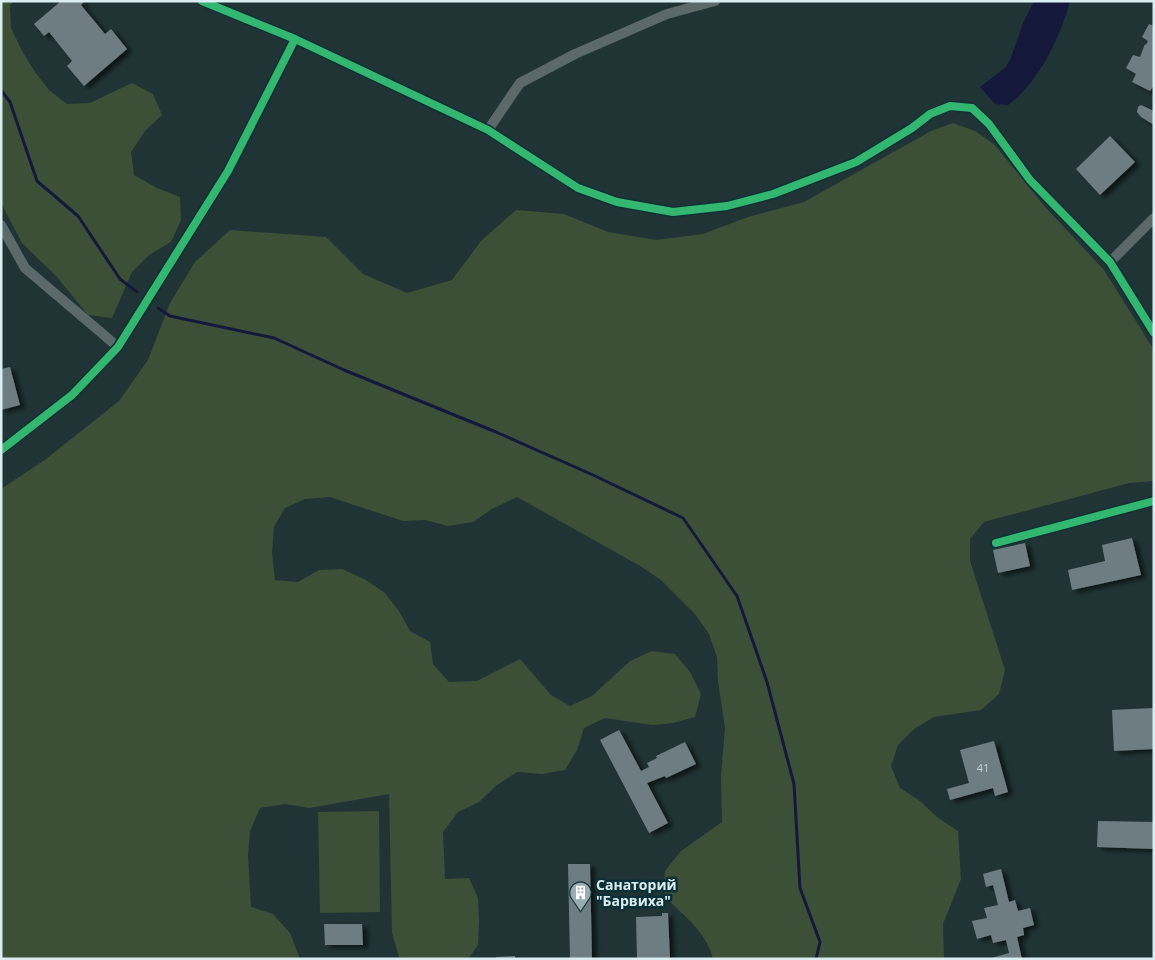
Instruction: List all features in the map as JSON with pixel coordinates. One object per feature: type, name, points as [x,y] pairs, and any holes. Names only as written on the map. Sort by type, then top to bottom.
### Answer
[{"type":"street","points":[[202,1],[295,39],[488,130],[578,188],[617,202],[673,212],[727,206],[773,194],[856,162],[912,128],[930,114],[950,106],[972,108],[989,124],[1030,180],[1110,262],[1154,333]]},
{"type":"street","points":[[488,130],[520,83],[575,54],[667,14],[715,1]]},
{"type":"street","points":[[1,450],[72,395],[118,347],[228,170],[295,39]]},
{"type":"street","points":[[1110,262],[1154,218]]},
{"type":"street","points":[[1,225],[25,268],[118,347]]},
{"type":"street","points":[[996,543],[1154,501]]},
{"type":"green space","points":[[1,1],[14,1],[10,5],[11,28],[22,51],[49,90],[67,104],[90,103],[132,83],[153,94],[162,115],[145,131],[131,152],[134,175],[157,188],[180,197],[181,220],[171,242],[149,255],[132,272],[112,318],[88,315],[57,277],[22,243],[1,203]]},
{"type":"green space","points":[[953,123],[975,131],[995,145],[1046,208],[1104,270],[1154,350],[1154,481],[1129,483],[984,522],[970,539],[970,561],[1005,670],[999,694],[981,710],[934,717],[914,729],[898,745],[891,766],[900,788],[958,831],[961,879],[943,924],[944,959],[713,959],[710,949],[700,932],[664,896],[665,871],[681,851],[722,822],[721,775],[725,728],[718,681],[717,657],[709,634],[695,614],[662,581],[642,567],[517,497],[492,509],[473,522],[448,526],[425,520],[403,521],[330,497],[305,499],[285,508],[274,527],[272,553],[275,580],[298,582],[319,570],[342,569],[366,580],[385,593],[399,611],[410,631],[430,642],[433,664],[449,682],[477,681],[520,659],[551,695],[570,706],[592,696],[630,661],[652,651],[675,654],[690,672],[701,694],[695,717],[673,723],[652,725],[605,718],[584,728],[577,750],[565,770],[542,774],[517,772],[497,785],[479,802],[458,812],[443,832],[445,879],[469,878],[478,898],[478,945],[468,959],[403,959],[399,957],[392,933],[389,794],[309,808],[285,804],[260,808],[250,831],[248,856],[251,907],[273,914],[290,933],[300,959],[1,959],[1,489],[46,459],[119,401],[148,360],[170,303],[195,262],[230,230],[326,237],[363,274],[407,293],[452,280],[481,241],[516,210],[564,214],[608,232],[656,240],[703,234],[748,217],[804,202],[931,131]]},
{"type":"green space","points":[[379,811],[380,912],[320,913],[318,812]]},
{"type":"water","points":[[1034,1],[1070,1],[1054,44],[1029,85],[1008,105],[995,104],[980,87],[1006,67]]},
{"type":"building","points":[[61,1],[85,1],[81,5],[105,34],[111,29],[127,49],[84,86],[67,66],[72,61],[49,32],[44,36],[34,24]]},
{"type":"building","points":[[1149,24],[1154,26],[1154,85],[1150,91],[1132,82],[1136,74],[1126,68],[1133,55],[1140,57],[1148,41],[1142,37]]},
{"type":"building","points":[[1141,105],[1154,111],[1154,125],[1141,117],[1137,112],[1138,107]]},
{"type":"building","points":[[1110,136],[1135,162],[1100,195],[1076,169]]},
{"type":"building","points":[[10,367],[20,405],[1,410],[1,369]]},
{"type":"building","points":[[1132,538],[1141,575],[1072,590],[1068,570],[1105,561],[1102,545]]},
{"type":"building","points":[[1025,543],[1030,566],[998,573],[993,550]]},
{"type":"building","points":[[1153,708],[1154,749],[1114,751],[1112,710]]},
{"type":"building","points":[[619,730],[641,771],[649,767],[647,763],[657,758],[656,756],[685,742],[696,764],[666,778],[665,776],[647,783],[668,823],[649,833],[600,740]]},
{"type":"building","points":[[994,741],[1008,792],[995,796],[993,788],[950,800],[947,789],[969,783],[960,750]]},
{"type":"building","points":[[1098,821],[1154,822],[1154,849],[1097,847]]},
{"type":"building","name":"Санаторий \"Барвиха\"","points":[[568,864],[590,864],[592,959],[570,959]]},
{"type":"building","points":[[1001,869],[1009,902],[1015,900],[1018,911],[1030,908],[1034,925],[1023,928],[1024,935],[1017,937],[1022,959],[988,959],[1009,953],[1006,940],[993,943],[991,935],[977,939],[972,921],[987,918],[984,908],[998,905],[993,885],[986,887],[983,874]]},
{"type":"building","points":[[662,913],[668,913],[670,959],[637,958],[636,917],[662,916]]},
{"type":"building","points":[[324,924],[362,924],[363,945],[325,945]]},
{"type":"building","points":[[515,956],[515,959],[496,959],[496,957]]},
{"type":"waterway","points":[[1,90],[10,102],[37,181],[78,216],[120,279],[137,292]]},
{"type":"waterway","points":[[158,308],[170,316],[274,338],[344,370],[496,432],[683,518],[737,596],[767,682],[794,784],[800,888],[820,942],[816,959]]},
{"type":"cycle path","points":[[202,1],[295,39],[488,130],[578,188],[617,202],[673,212],[727,206],[773,194],[856,162],[912,128],[930,114],[950,106],[972,108],[989,124],[1030,180],[1110,262],[1154,333]]},
{"type":"cycle path","points":[[1,450],[72,395],[118,347],[228,171],[295,39]]},
{"type":"cycle path","points":[[996,543],[1154,501]]},
{"type":"place","name":"Санаторий \"Барвиха\"","points":[[580,911]]}]
